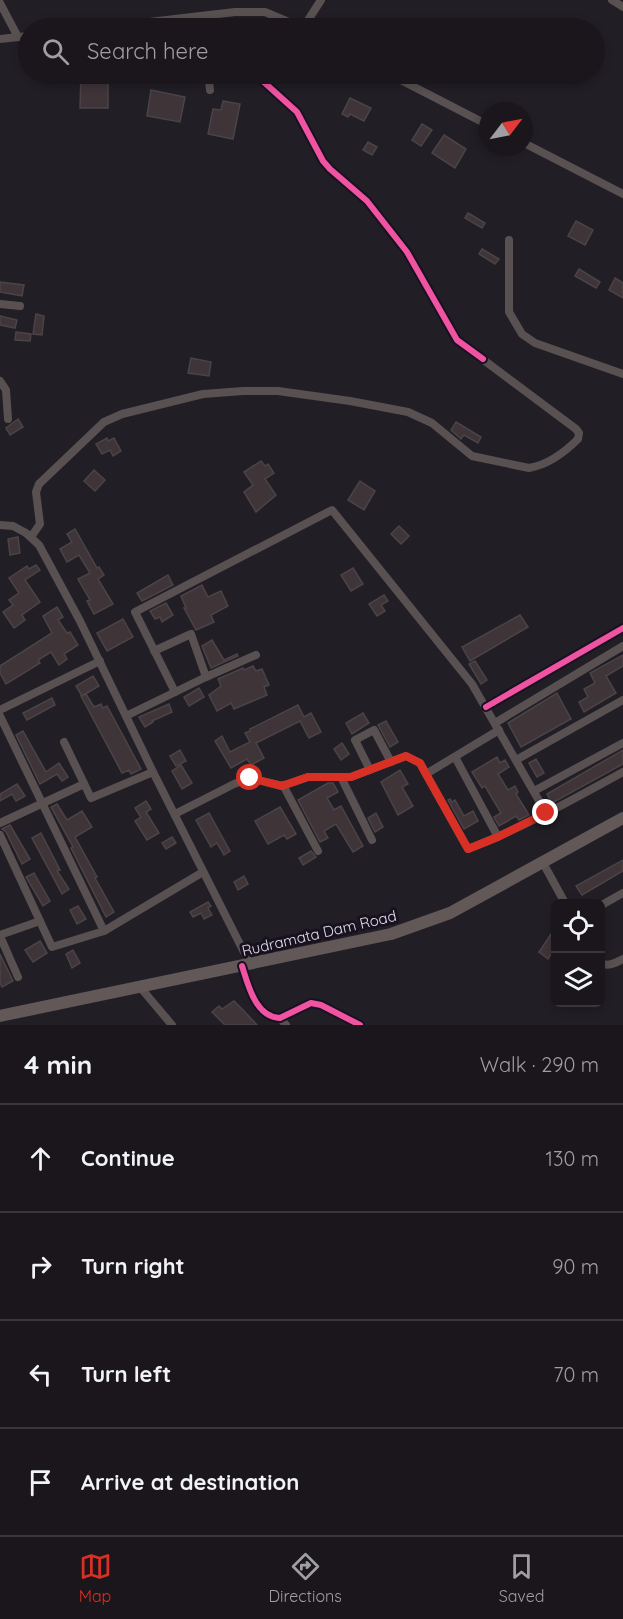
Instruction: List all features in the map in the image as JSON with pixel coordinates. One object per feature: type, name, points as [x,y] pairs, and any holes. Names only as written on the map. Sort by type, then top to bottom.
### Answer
[{"type":"highway","name":"Rudramata Dam Road","points":[[0,1016],[401,931],[450,913],[623,818]]},
{"type":"street","points":[[309,18],[321,0]]},
{"type":"street","points":[[612,0],[623,7]]},
{"type":"street","points":[[0,3],[18,37],[0,39]]},
{"type":"street","points":[[193,18],[235,12],[265,12],[279,18]]},
{"type":"street","points":[[209,84],[210,90]]},
{"type":"street","points":[[31,537],[40,524],[36,492],[39,484],[104,422],[122,414],[203,394],[278,391],[408,412],[432,423],[472,456],[528,468],[538,467],[552,459],[578,439],[579,434],[576,429],[457,340],[407,252],[366,201],[323,161],[297,112],[266,84]]},
{"type":"street","points":[[408,84],[479,120]]},
{"type":"street","points":[[533,148],[623,194]]},
{"type":"street","points":[[509,240],[509,312],[522,334],[535,343],[623,374]]},
{"type":"street","points":[[0,304],[20,306]]},
{"type":"street","points":[[0,381],[6,390],[8,419]]},
{"type":"street","points":[[175,692],[135,612],[332,510],[472,684],[546,813]]},
{"type":"street","points":[[0,525],[13,526],[39,545],[100,661],[203,872],[246,965],[252,995],[268,1014],[280,1020]]},
{"type":"street","points":[[486,707],[623,628]]},
{"type":"street","points":[[154,651],[191,634],[206,677]]},
{"type":"street","points":[[426,774],[623,646]]},
{"type":"street","points":[[126,716],[256,655]]},
{"type":"street","points":[[0,710],[100,661]]},
{"type":"street","points":[[516,760],[623,700]]},
{"type":"street","points":[[0,716],[104,931]]},
{"type":"street","points":[[370,770],[355,740],[374,730],[391,762]]},
{"type":"street","points":[[64,742],[91,798],[153,772]]},
{"type":"street","points":[[534,791],[623,743]]},
{"type":"street","points":[[175,814],[250,778],[283,785],[308,777],[351,777],[406,756],[420,763],[468,849],[498,837],[623,772]]},
{"type":"street","points":[[455,757],[498,837]]},
{"type":"street","points":[[341,777],[372,840]]},
{"type":"street","points":[[0,823],[84,784]]},
{"type":"street","points":[[283,785],[318,851]]},
{"type":"street","points":[[0,835],[52,947],[104,931],[203,872]]},
{"type":"street","points":[[542,861],[563,899]]},
{"type":"street","points":[[605,903],[623,893]]},
{"type":"street","points":[[18,977],[0,936],[40,921]]},
{"type":"street","points":[[605,965],[623,959]]},
{"type":"street","points":[[140,987],[172,1025]]},
{"type":"street","points":[[268,1025],[311,1003],[321,1005],[360,1025]]},
{"type":"building","points":[[81,84],[108,84],[108,108],[80,108]]},
{"type":"building","points":[[151,90],[185,97],[180,122],[147,116]]},
{"type":"building","points":[[350,98],[371,108],[364,121],[350,114],[348,117],[342,114]]},
{"type":"building","points":[[223,101],[240,104],[233,139],[208,134],[213,109],[221,110]]},
{"type":"building","points":[[422,124],[432,130],[421,146],[412,140]]},
{"type":"building","points":[[444,135],[466,149],[455,168],[432,153]]},
{"type":"building","points":[[368,142],[377,147],[372,155],[363,150]]},
{"type":"building","points":[[468,213],[485,223],[482,228],[465,218]]},
{"type":"building","points":[[576,221],[593,230],[585,245],[568,236]]},
{"type":"building","points":[[482,249],[499,259],[495,264],[479,254]]},
{"type":"building","points":[[579,269],[600,282],[596,288],[575,276]]},
{"type":"building","points":[[615,278],[623,283],[623,298],[609,290]]},
{"type":"building","points":[[0,282],[24,285],[22,296],[0,292]]},
{"type":"building","points":[[36,314],[44,316],[42,335],[33,334]]},
{"type":"building","points":[[0,316],[17,320],[15,328],[0,325]]},
{"type":"building","points":[[16,332],[31,334],[30,341],[15,340]]},
{"type":"building","points":[[191,358],[211,362],[209,376],[188,373]]},
{"type":"building","points":[[18,419],[23,427],[10,435],[6,428]]},
{"type":"building","points":[[456,422],[481,437],[478,443],[464,435],[461,439],[451,430]]},
{"type":"building","points":[[107,438],[108,441],[114,438],[121,451],[113,456],[110,450],[102,454],[96,444]]},
{"type":"building","points":[[261,461],[265,466],[268,464],[274,473],[265,479],[276,495],[256,512],[244,492],[253,485],[244,472]]},
{"type":"building","points":[[94,470],[105,480],[95,491],[84,481]]},
{"type":"building","points":[[360,481],[375,491],[364,510],[348,500]]},
{"type":"building","points":[[399,526],[409,536],[401,544],[391,534]]},
{"type":"building","points":[[75,529],[97,568],[99,567],[104,575],[98,579],[113,604],[94,614],[87,601],[90,600],[78,579],[90,573],[79,555],[67,562],[60,549],[72,542],[67,534]]},
{"type":"building","points":[[18,537],[20,553],[10,555],[8,539]]},
{"type":"building","points":[[36,565],[40,570],[25,580],[40,602],[22,615],[25,620],[14,628],[3,612],[13,605],[9,600],[19,593],[9,578],[27,566],[29,569]]},
{"type":"building","points":[[353,568],[363,584],[351,591],[341,575]]},
{"type":"building","points":[[168,575],[173,585],[142,601],[137,593]]},
{"type":"building","points":[[202,585],[208,597],[221,591],[228,606],[211,615],[214,622],[196,630],[184,608],[186,608],[181,596]]},
{"type":"building","points":[[384,595],[388,601],[381,605],[385,611],[377,616],[369,604]]},
{"type":"building","points":[[166,603],[173,615],[162,622],[160,617],[155,619],[150,611]]},
{"type":"building","points":[[57,607],[63,617],[58,620],[67,633],[70,632],[78,645],[64,654],[67,659],[59,665],[51,652],[38,660],[40,663],[6,684],[0,673],[0,666],[52,633],[43,616]]},
{"type":"building","points":[[520,615],[528,627],[470,661],[462,647]]},
{"type":"building","points":[[123,619],[133,637],[107,651],[97,633]]},
{"type":"building","points":[[212,640],[224,660],[237,654],[238,656],[211,668],[202,646]]},
{"type":"building","points":[[623,655],[623,666],[606,676],[616,693],[584,712],[579,702],[588,697],[584,689],[595,683],[590,673]]},
{"type":"building","points":[[475,661],[487,680],[481,684],[469,664]]},
{"type":"building","points":[[253,666],[256,671],[262,669],[269,685],[264,687],[267,695],[234,709],[231,703],[217,711],[209,695],[221,686],[218,679]]},
{"type":"building","points":[[93,676],[99,686],[82,696],[76,686]]},
{"type":"building","points":[[199,688],[204,697],[189,706],[184,697]]},
{"type":"building","points":[[557,693],[571,719],[521,747],[508,723]]},
{"type":"building","points":[[86,694],[94,707],[101,704],[103,708],[107,706],[141,769],[131,774],[129,770],[122,773],[81,696]]},
{"type":"building","points":[[52,698],[55,705],[27,720],[23,713]]},
{"type":"building","points":[[169,704],[172,712],[152,721],[145,727],[139,717]]},
{"type":"building","points":[[298,705],[304,717],[311,713],[321,732],[309,738],[300,721],[256,743],[264,758],[251,765],[247,759],[231,768],[215,741],[222,736],[230,752],[250,742],[245,733],[250,729]]},
{"type":"building","points":[[363,713],[369,723],[352,734],[346,723]]},
{"type":"building","points":[[386,721],[398,742],[390,747],[378,725]]},
{"type":"building","points":[[23,731],[46,772],[59,763],[68,777],[62,781],[57,774],[40,784],[16,735]]},
{"type":"building","points":[[342,743],[349,754],[341,760],[334,749]]},
{"type":"building","points":[[180,750],[186,761],[176,766],[170,756]]},
{"type":"building","points":[[623,750],[623,764],[552,803],[547,794]]},
{"type":"building","points":[[497,757],[500,763],[505,760],[509,767],[498,774],[508,790],[515,786],[518,792],[516,794],[529,815],[519,820],[516,816],[499,826],[494,817],[501,813],[485,786],[482,788],[472,772]]},
{"type":"building","points":[[536,759],[544,773],[537,777],[529,763]]},
{"type":"building","points":[[181,765],[192,783],[182,789],[172,771]]},
{"type":"building","points":[[400,770],[408,784],[402,787],[413,806],[398,815],[381,782]]},
{"type":"building","points":[[328,783],[333,783],[338,792],[327,798],[334,810],[341,806],[363,846],[353,852],[336,824],[324,831],[328,838],[320,842],[298,800]]},
{"type":"building","points":[[17,784],[25,796],[16,801],[12,794],[0,801],[0,794]]},
{"type":"building","points":[[448,800],[452,802],[455,800],[464,816],[473,811],[478,821],[464,829]]},
{"type":"building","points":[[146,801],[151,809],[146,812],[159,833],[147,840],[135,821],[141,817],[135,808]]},
{"type":"building","points":[[57,804],[67,820],[82,811],[92,827],[75,837],[114,912],[106,917],[51,807]]},
{"type":"building","points":[[280,807],[296,834],[287,839],[284,835],[268,844],[255,821]]},
{"type":"building","points":[[209,813],[230,851],[224,855],[217,843],[211,847],[196,820]]},
{"type":"building","points":[[376,813],[383,827],[375,832],[368,818]]},
{"type":"building","points":[[10,825],[30,859],[22,864],[6,832],[2,829]]},
{"type":"building","points":[[41,833],[60,870],[57,871],[69,889],[62,894],[32,838]]},
{"type":"building","points":[[172,837],[176,843],[166,849],[162,843]]},
{"type":"building","points":[[311,851],[316,857],[303,865],[299,858]]},
{"type":"building","points":[[623,860],[623,871],[582,895],[576,886]]},
{"type":"building","points":[[34,873],[50,901],[43,906],[26,877]]},
{"type":"building","points":[[244,876],[248,884],[238,890],[234,882]]},
{"type":"building","points":[[208,902],[212,915],[204,919],[201,913],[193,917],[190,912]]},
{"type":"building","points":[[78,906],[86,919],[77,924],[70,910]]},
{"type":"building","points":[[551,934],[551,954],[548,959],[539,952]]},
{"type":"building","points":[[40,941],[47,953],[33,962],[25,950]]},
{"type":"building","points":[[73,950],[80,963],[72,968],[66,954]]},
{"type":"building","points":[[0,954],[13,981],[2,987],[0,983]]},
{"type":"building","points":[[234,1001],[257,1025],[225,1025],[212,1012],[219,1006],[222,1009]]},
{"type":"cycle path","points":[[266,84],[297,112],[323,161],[367,201],[407,252],[457,340],[483,359]]},
{"type":"cycle path","points":[[486,707],[623,628]]},
{"type":"cycle path","points":[[242,966],[254,998],[264,1012],[271,1016],[280,1018],[311,1003],[321,1005],[360,1025]]},
{"type":"route","points":[[250,778],[282,786],[308,777],[351,777],[406,756],[420,763],[468,849],[546,813]]}]
